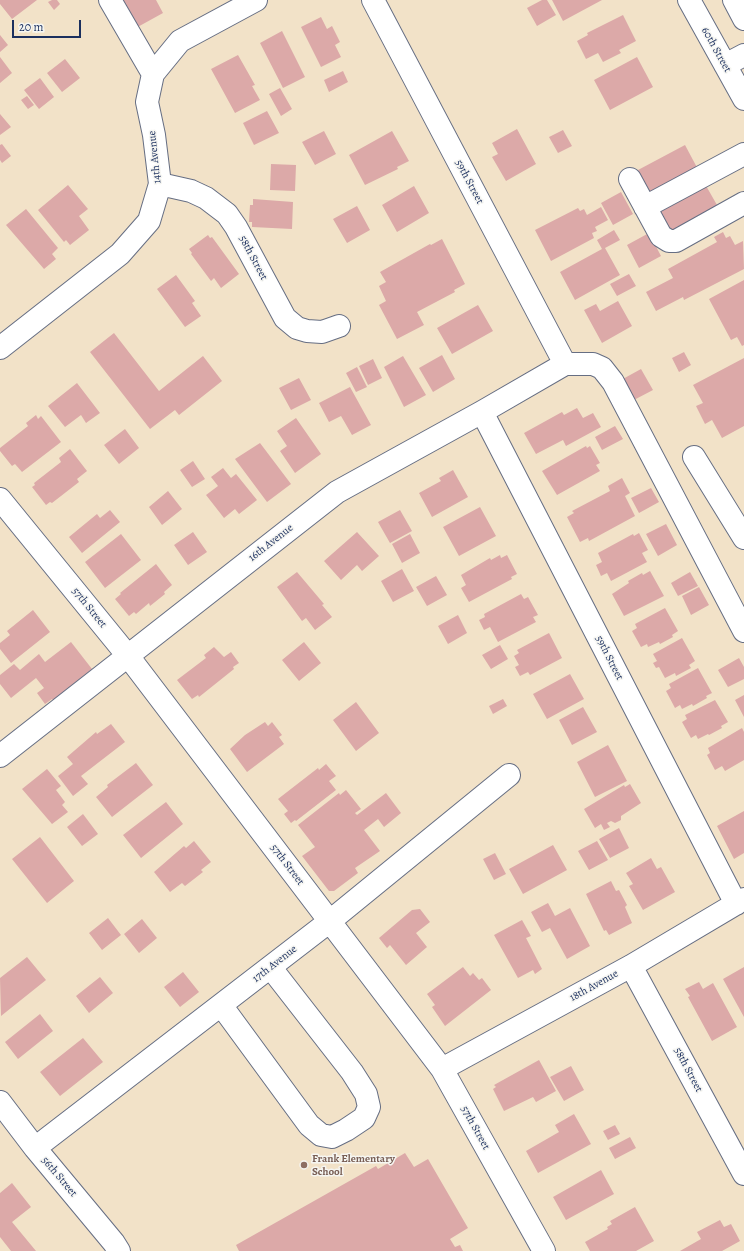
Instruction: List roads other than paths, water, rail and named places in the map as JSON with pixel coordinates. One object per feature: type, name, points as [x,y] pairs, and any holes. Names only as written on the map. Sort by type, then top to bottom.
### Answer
[{"type":"street","points":[[110,0],[153,74]]},
{"type":"street","name":"14th Avenue","points":[[0,348],[120,254],[148,221],[160,184],[154,135],[147,102],[153,74],[180,41],[256,0]]},
{"type":"street","name":"59th Street","points":[[373,0],[565,364]]},
{"type":"street","name":"60th Street","points":[[688,0],[744,99]]},
{"type":"street","points":[[734,0],[744,19]]},
{"type":"street","points":[[725,66],[744,55]]},
{"type":"street","points":[[645,207],[744,154]]},
{"type":"street","points":[[630,179],[660,236],[665,240],[673,242],[744,203]]},
{"type":"street","name":"58th Street","points":[[160,184],[196,193],[210,201],[227,214],[236,227],[285,318],[297,328],[307,331],[322,332],[339,326]]},
{"type":"street","points":[[565,364],[594,364],[602,368],[613,382],[744,632]]},
{"type":"street","name":"16th Avenue","points":[[0,756],[337,492],[482,412],[565,364]]},
{"type":"street","name":"59th Street","points":[[482,412],[740,902]]},
{"type":"street","points":[[694,457],[744,538]]},
{"type":"street","name":"57th Street","points":[[0,499],[128,656],[442,1069],[544,1251]]},
{"type":"street","name":"17th Avenue","points":[[35,1148],[271,968],[509,774]]},
{"type":"street","name":"18th Avenue","points":[[442,1069],[631,966],[740,902]]},
{"type":"street","name":"58th Street","points":[[631,966],[737,1146],[744,1174]]},
{"type":"street","points":[[221,1005],[309,1125],[321,1135],[332,1137],[364,1118],[369,1107],[366,1094],[352,1072],[271,968]]},
{"type":"street","name":"56th Street","points":[[0,1102],[111,1248]]},
{"type":"place","name":"Frank Elementary School","points":[[304,1165]]}]
